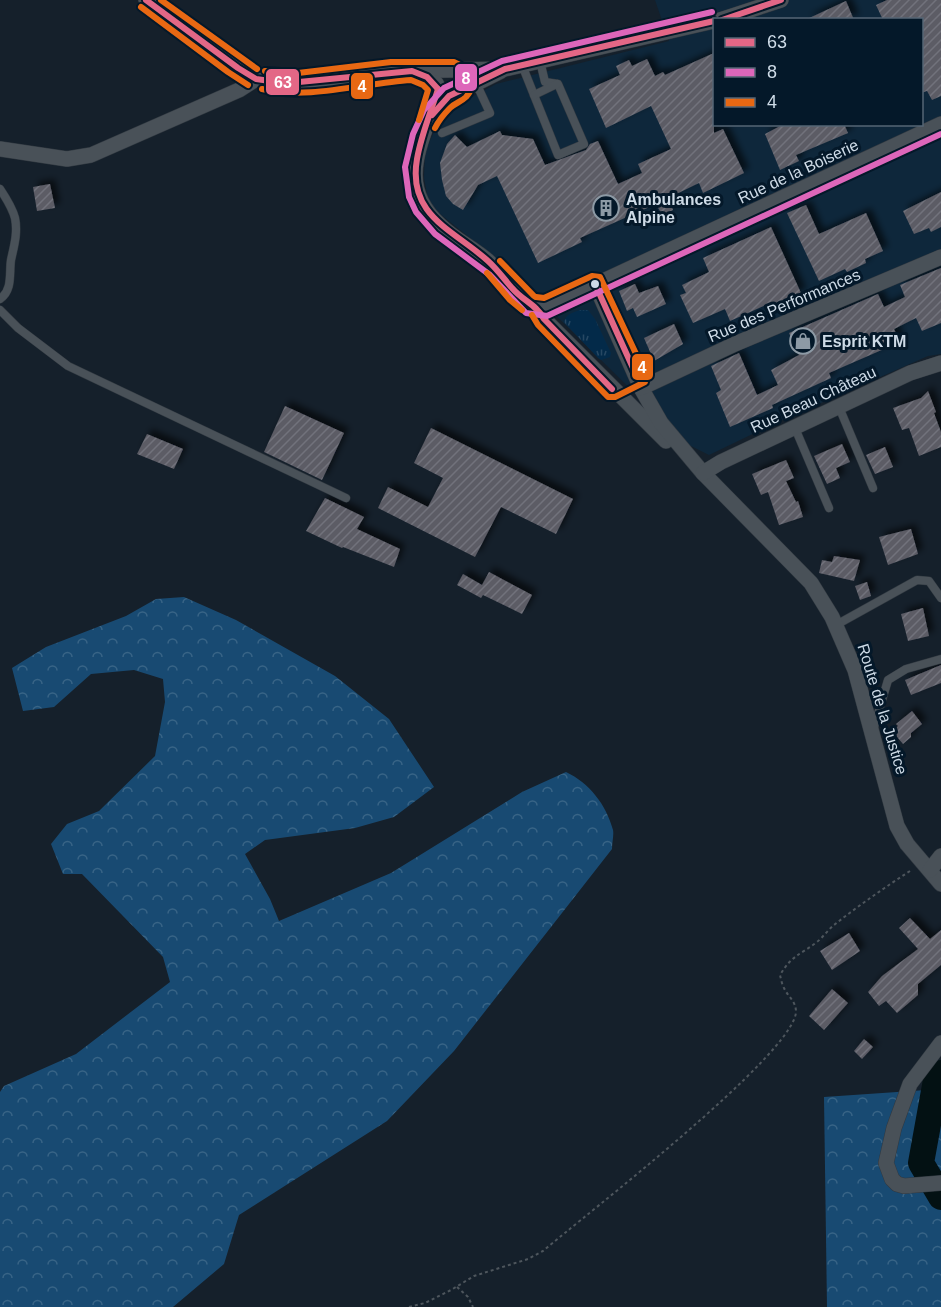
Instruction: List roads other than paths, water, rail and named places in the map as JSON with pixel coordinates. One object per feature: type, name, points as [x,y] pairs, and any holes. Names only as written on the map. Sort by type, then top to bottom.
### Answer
[{"type":"street","points":[[146,0],[238,68],[256,79],[277,82],[412,71],[505,69],[713,21]]},
{"type":"street","points":[[726,18],[781,0]]},
{"type":"street","points":[[412,71],[422,74],[446,90],[476,83],[505,69]]},
{"type":"street","points":[[446,90],[462,78],[448,70]]},
{"type":"street","name":"Route de la Justice","points":[[448,70],[438,77],[446,90],[421,137],[414,166],[418,195],[424,208],[441,227],[496,268],[524,300],[538,308],[544,319],[612,389],[654,430],[703,472]]},
{"type":"street","points":[[0,149],[67,159],[91,155],[239,90],[256,79]]},
{"type":"street","name":"Rue de la Boiserie","points":[[538,308],[546,307],[941,124]]},
{"type":"street","name":"Rue des Performances","points":[[612,389],[639,382],[735,344],[941,257]]},
{"type":"street","name":"Route de la Justice","points":[[595,284],[639,382],[661,423],[703,472],[811,583],[836,625],[855,670],[897,826],[907,844],[941,884]]},
{"type":"street","name":"Rue Beau Château","points":[[703,472],[910,373],[941,363]]},
{"type":"street","points":[[925,866],[941,856]]},
{"type":"street","points":[[941,1043],[910,1084],[894,1128],[886,1163],[892,1179],[897,1184],[917,1186],[941,1183]]},
{"type":"lane","points":[[540,61],[545,81],[558,84]]},
{"type":"lane","points":[[522,65],[558,155],[584,144],[558,84]]},
{"type":"lane","points":[[442,133],[490,112],[476,83]]},
{"type":"lane","points":[[534,95],[558,84]]},
{"type":"lane","points":[[0,189],[11,207],[16,231],[11,261],[11,280],[0,299]]},
{"type":"lane","points":[[0,310],[18,328],[68,366],[346,498]]},
{"type":"lane","points":[[839,407],[873,488]]},
{"type":"lane","points":[[795,428],[829,508]]},
{"type":"lane","points":[[836,625],[917,580],[929,581],[941,598]]},
{"type":"lane","points":[[873,731],[888,680],[906,669],[941,659]]},
{"type":"waterway","points":[[941,1073],[936,1080],[921,1163],[941,1197]]},
{"type":"place","name":"Ambulances Alpine","points":[[606,208]]},
{"type":"place","name":"Esprit KTM","points":[[803,341]]}]
